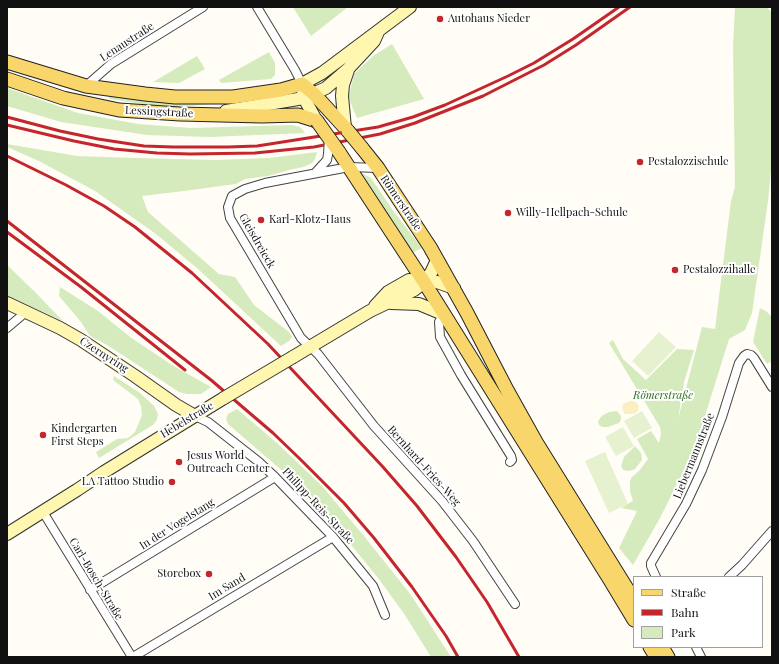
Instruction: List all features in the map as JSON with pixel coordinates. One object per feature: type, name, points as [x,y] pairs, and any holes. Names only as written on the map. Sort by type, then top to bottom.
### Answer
[{"type":"main road","points":[[302,84],[322,73],[365,39],[378,32],[410,7]]},
{"type":"main road","points":[[378,32],[374,41],[348,69],[326,88],[309,96],[316,120],[329,138],[333,153],[349,167],[424,282],[633,618]]},
{"type":"main road","name":"Lessingstraße","points":[[7,62],[86,86],[145,94],[204,98],[240,96],[281,90],[302,84]]},
{"type":"main road","points":[[338,114],[342,90],[348,69]]},
{"type":"main road","name":"Lessingstraße","points":[[7,79],[72,100],[119,110],[180,114],[208,114],[309,96]]},
{"type":"main road","name":"Römerstraße","points":[[302,84],[309,96],[338,114],[345,128],[378,168],[454,288],[536,442],[633,598]]},
{"type":"main road","points":[[72,100],[86,86]]},
{"type":"main road","points":[[208,114],[262,116],[298,115],[316,120]]},
{"type":"main road","name":"Hebelstraße","points":[[7,534],[224,398],[370,311],[414,290],[424,282],[431,273],[437,260]]},
{"type":"main road","name":"Hebelstraße","points":[[370,311],[388,292],[409,280],[436,282],[454,288]]},
{"type":"main road","name":"Czernyring","points":[[7,303],[81,340],[176,406],[195,416]]},
{"type":"main road","points":[[387,303],[419,304],[443,314]]},
{"type":"main road","points":[[651,648],[656,657]]},
{"type":"main road","points":[[663,648],[668,657]]},
{"type":"street","name":"Lenaustraße","points":[[86,86],[111,64],[203,7]]},
{"type":"street","name":"Römerstraße","points":[[257,7],[302,84]]},
{"type":"street","points":[[316,172],[333,153]]},
{"type":"street","name":"Gleisdreieck","points":[[311,346],[301,338],[230,218],[228,207],[232,196],[245,189],[265,183],[316,172],[349,167],[378,168]]},
{"type":"street","points":[[7,328],[26,312]]},
{"type":"street","points":[[443,314],[439,322],[440,337],[511,456],[512,460],[510,462]]},
{"type":"street","name":"Bernhard-Fries-Weg","points":[[311,346],[374,426],[442,501],[462,526],[515,604]]},
{"type":"street","name":"Liebermannstraße","points":[[656,576],[651,566],[654,558],[686,504],[702,470],[722,417],[739,363],[744,356],[747,354],[751,355],[772,387]]},
{"type":"street","name":"Philipp-Reis-Straße","points":[[195,416],[208,422],[275,476],[333,537],[372,586],[385,615]]},
{"type":"street","name":"In der Vogelstang","points":[[90,590],[275,476]]},
{"type":"street","name":"Carl-Bosch-Straße","points":[[43,512],[132,657]]},
{"type":"street","points":[[730,576],[742,565],[772,531]]},
{"type":"street","name":"Im Sand","points":[[132,657],[333,537]]},
{"type":"street","points":[[697,648],[702,657]]},
{"type":"green space","points":[[293,7],[348,7],[311,36]]},
{"type":"green space","points":[[735,7],[767,7],[772,13],[772,161],[768,201],[752,313],[745,330],[729,339],[695,448],[660,518],[633,565],[619,548],[637,511],[621,508],[633,500],[630,492],[630,481],[648,459],[637,439],[651,431],[659,443],[661,433],[660,427],[609,343],[613,340],[623,359],[646,380],[677,349],[694,350],[684,382],[678,419],[702,327],[715,329],[731,201],[735,187],[733,45]]},
{"type":"green space","points":[[392,44],[424,99],[357,118],[349,96],[354,74],[373,56]]},
{"type":"green space","points":[[269,52],[275,63],[275,75],[271,79],[221,83],[219,80]]},
{"type":"green space","points":[[197,56],[205,69],[179,83],[153,82]]},
{"type":"green space","points":[[7,88],[78,113],[138,124],[191,128],[292,125],[300,127],[305,133],[210,137],[147,135],[61,122],[7,106]]},
{"type":"green space","points":[[107,93],[257,100],[176,107],[148,105],[110,99]]},
{"type":"green space","points":[[7,144],[77,156],[135,158],[215,160],[269,158],[317,152],[312,163],[303,167],[268,176],[245,179],[236,184],[142,196],[148,212],[219,274],[235,277],[254,305],[289,332],[292,337],[281,346],[198,269],[156,234],[95,191],[39,161],[7,147]]},
{"type":"green space","points":[[362,173],[371,178],[394,212],[422,248],[412,253]]},
{"type":"green space","points":[[7,265],[34,291],[63,321],[7,296]]},
{"type":"green space","points":[[60,287],[98,311],[130,337],[172,365],[211,387],[201,394],[187,394],[179,392],[107,345],[90,336],[81,322],[59,296]]},
{"type":"green space","points":[[760,308],[772,317],[772,361],[767,364],[753,342]]},
{"type":"green space","points":[[659,332],[676,347],[648,376],[632,361]]},
{"type":"green space","points":[[114,376],[140,393],[154,406],[158,414],[157,420],[153,425],[99,458],[96,452],[117,439],[128,438],[135,432],[142,415],[141,406],[138,399],[113,380]]},
{"type":"green space","points":[[237,409],[277,443],[322,486],[411,595],[451,657],[431,657],[405,615],[378,578],[339,530],[306,494],[279,468],[228,424],[226,419],[228,414]]},
{"type":"green space","points":[[617,411],[621,416],[619,423],[608,427],[602,427],[599,425],[598,422],[603,415],[609,412]]},
{"type":"green space","points":[[642,411],[652,428],[634,438],[624,421]]},
{"type":"green space","points":[[623,427],[634,446],[616,456],[605,437]]},
{"type":"green space","points":[[635,446],[641,453],[642,460],[635,469],[629,471],[623,470],[621,466],[624,457]]},
{"type":"green space","points":[[605,452],[628,504],[609,513],[585,461]]},
{"type":"sand","points":[[632,400],[637,403],[639,407],[638,411],[634,414],[625,414],[622,409],[623,404]]},
{"type":"railway","points":[[7,117],[98,139],[144,146],[173,147],[257,146],[378,127],[413,117],[445,105],[508,76],[534,63],[573,39],[619,7]]},
{"type":"railway","points":[[7,125],[114,149],[157,153],[255,153],[314,147],[380,134],[415,123],[483,96],[544,65],[576,45],[630,7]]},
{"type":"railway","points":[[7,156],[66,185],[104,206],[135,227],[192,273],[268,344],[383,467],[417,506],[456,557],[487,602],[519,657]]},
{"type":"railway","points":[[7,221],[211,380],[273,433],[299,458],[344,503],[374,538],[412,587],[446,636],[458,657]]},
{"type":"railway","points":[[7,232],[81,287],[185,370]]},
{"type":"place","name":"Autohaus Nieder","points":[[440,19]]},
{"type":"place","name":"Pestalozzischule","points":[[640,162]]},
{"type":"place","name":"Willy-Hellpach-Schule","points":[[508,213]]},
{"type":"place","name":"Karl-Klotz-Haus","points":[[261,220]]},
{"type":"place","name":"Pestalozzihalle","points":[[675,270]]},
{"type":"place","name":"Kindergarten First Steps","points":[[43,435]]},
{"type":"place","name":"Jesus World Outreach Center","points":[[179,462]]},
{"type":"place","name":"LA Tattoo Studio","points":[[172,482]]},
{"type":"place","name":"Storebox","points":[[209,574]]}]
